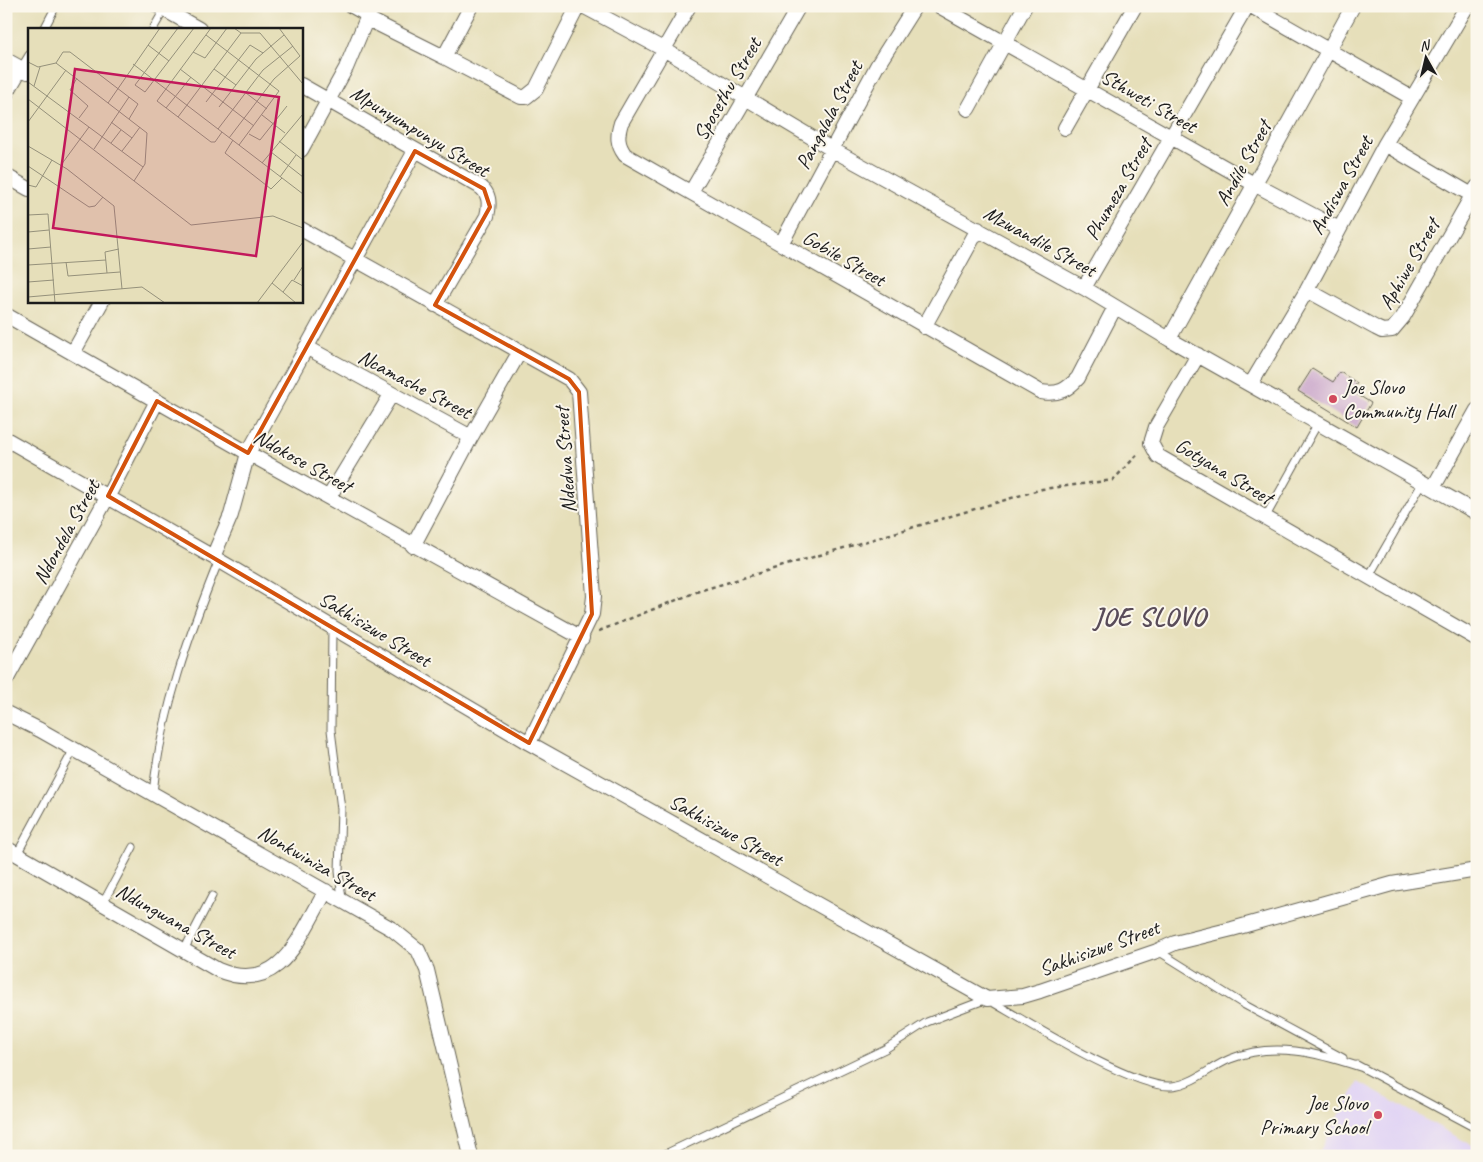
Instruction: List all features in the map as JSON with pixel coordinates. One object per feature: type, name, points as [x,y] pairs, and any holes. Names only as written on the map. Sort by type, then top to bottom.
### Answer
[{"type":"street","points":[[444,57],[470,6]]},
{"type":"street","points":[[302,148],[328,100],[370,12],[444,57],[520,97],[526,96],[536,89],[578,6]]},
{"type":"street","name":"Mzwandile Street","points":[[583,6],[665,50],[833,150],[1084,288],[1169,339],[1477,513]]},
{"type":"street","name":"Gobile Street","points":[[689,6],[621,123],[617,139],[619,147],[625,154],[924,327],[1041,392],[1053,394],[1071,386],[1078,378],[1115,307]]},
{"type":"street","name":"Sposethu Street","points":[[691,192],[799,6]]},
{"type":"street","name":"Pangalala Street","points":[[780,244],[873,74],[914,6]]},
{"type":"street","name":"Sthweti Street","points":[[939,6],[1254,184],[1339,229]]},
{"type":"street","points":[[968,109],[1003,42],[1025,6]]},
{"type":"street","points":[[1065,128],[1135,6]]},
{"type":"street","name":"Phumeza Street","points":[[1084,288],[1247,6]]},
{"type":"street","points":[[1251,6],[1412,98]]},
{"type":"street","name":"Andile Street","points":[[1169,339],[1353,6]]},
{"type":"street","name":"Andiswa Street","points":[[1251,384],[1307,290],[1385,144],[1467,6]]},
{"type":"street","points":[[161,8],[198,28]]},
{"type":"street","points":[[6,60],[25,70],[6,94]]},
{"type":"street","name":"Mpunyumpunyu Street","points":[[302,85],[415,152],[484,190],[490,207],[488,216],[435,305]]},
{"type":"street","points":[[1385,144],[1475,194]]},
{"type":"street","points":[[216,558],[231,515],[248,454],[415,152]]},
{"type":"street","points":[[6,176],[28,188]]},
{"type":"street","name":"Aphiwe Street","points":[[1307,290],[1382,331],[1392,330],[1403,317],[1475,194]]},
{"type":"street","name":"Ndedwa Street","points":[[302,229],[569,379],[579,392],[594,596],[592,614],[582,638],[529,743]]},
{"type":"street","points":[[924,327],[978,229]]},
{"type":"street","points":[[73,353],[101,302]]},
{"type":"street","name":"Ndokose Street","points":[[6,315],[248,454],[582,638]]},
{"type":"street","name":"Ncamashe Street","points":[[306,347],[471,437],[520,351]]},
{"type":"street","name":"Gotyana Street","points":[[1198,355],[1156,427],[1152,443],[1158,456],[1477,639]]},
{"type":"street","points":[[328,497],[391,395]]},
{"type":"street","name":"Ndondela Street","points":[[6,680],[108,496],[157,401]]},
{"type":"street","points":[[1428,485],[1477,410]]},
{"type":"street","points":[[413,546],[471,437]]},
{"type":"street","name":"Sakhisizwe Street","points":[[6,439],[216,558],[529,743],[987,999],[1023,996],[1157,951],[1175,942],[1392,884],[1477,870]]},
{"type":"street","name":"Nonkwiniza Street","points":[[6,713],[74,749],[405,937],[421,955],[427,970],[471,1156]]},
{"type":"street","name":"Ndungwana Street","points":[[12,851],[230,975],[249,978],[264,975],[283,960],[326,891]]},
{"type":"lane","points":[[45,28],[56,6]]},
{"type":"lane","points":[[345,6],[370,12]]},
{"type":"lane","points":[[153,28],[161,8]]},
{"type":"lane","points":[[1265,519],[1318,423]]},
{"type":"lane","points":[[1370,576],[1428,485]]},
{"type":"lane","points":[[153,794],[158,754],[182,657],[216,558]]},
{"type":"lane","points":[[332,627],[331,730],[342,809],[339,871],[342,901]]},
{"type":"lane","points":[[12,851],[74,749]]},
{"type":"lane","points":[[103,903],[133,848]]},
{"type":"lane","points":[[184,950],[212,896]]},
{"type":"lane","points":[[1157,951],[1244,1004],[1477,1129]]},
{"type":"lane","points":[[661,1156],[885,1050],[927,1022],[987,999],[1119,1071],[1149,1083],[1172,1086],[1192,1080],[1230,1058],[1274,1049],[1322,1054],[1360,1066]]},
{"type":"path","points":[[582,638],[699,591],[1042,489],[1113,480],[1139,453],[1152,443]]},
{"type":"highlighted area","points":[[415,151],[484,189],[490,207],[435,305],[569,379],[579,392],[592,614],[529,743],[108,496],[157,401],[248,453]]},
{"type":"shaded area","name":"Joe Slovo Primary School","points":[[1358,1082],[1477,1148],[1477,1156],[1317,1156]]},
{"type":"building","points":[[1312,369],[1333,382],[1340,372],[1357,383],[1352,391],[1371,403],[1357,427],[1298,391]]},
{"type":"place","name":"Joe Slovo Community Hall","points":[[1333,399]]},
{"type":"place","name":"Joe Slovo Primary School","points":[[1378,1115]]},
{"type":"district","name":"JOE SLOVO","points":[[1150,616]]}]
